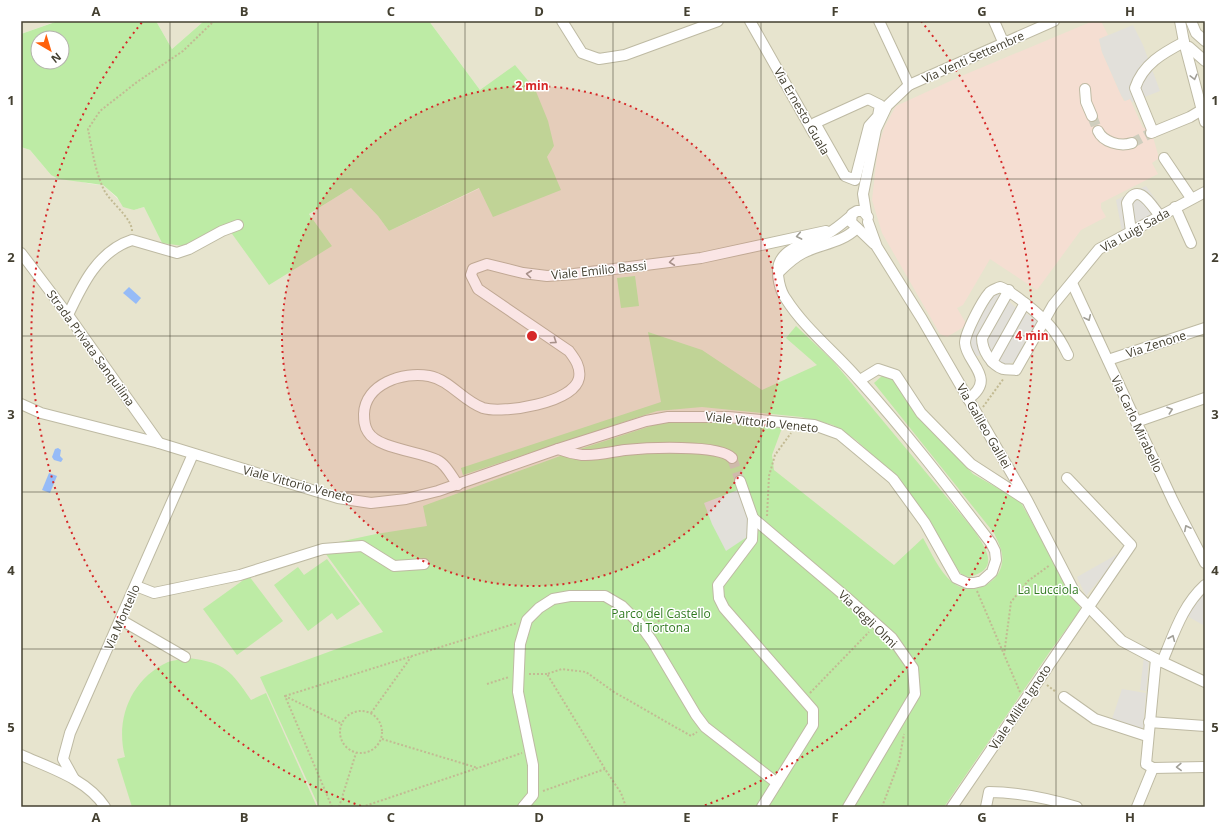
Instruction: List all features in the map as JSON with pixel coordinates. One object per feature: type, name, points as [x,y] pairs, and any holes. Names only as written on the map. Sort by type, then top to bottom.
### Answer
[{"type":"street","points":[[562,21],[582,53],[599,59],[625,55],[718,21]]},
{"type":"street","name":"Via Ernesto Guala","points":[[750,21],[806,122],[842,182],[863,191]]},
{"type":"street","points":[[879,21],[909,85]]},
{"type":"street","points":[[994,21],[1004,44]]},
{"type":"street","name":"Via Venti Settembre","points":[[887,106],[909,85],[1054,21]]},
{"type":"street","points":[[1180,21],[1205,122]]},
{"type":"street","points":[[1191,21],[1200,36],[1197,44],[1185,42],[1164,52],[1142,73],[1135,88],[1152,133],[1190,117],[1203,109]]},
{"type":"street","points":[[1185,42],[1205,62]]},
{"type":"street","points":[[1084,89],[1086,102],[1092,116]]},
{"type":"street","points":[[806,122],[869,95],[887,106],[873,139],[863,191],[851,222],[877,246]]},
{"type":"street","points":[[868,99],[880,105],[878,116],[868,126],[855,180],[845,176],[815,123],[868,99]]},
{"type":"street","points":[[1098,131],[1105,140],[1123,144],[1132,143]]},
{"type":"street","points":[[1164,158],[1191,198]]},
{"type":"street","points":[[863,191],[867,217],[877,246]]},
{"type":"street","name":"Via Luigi Sada","points":[[1011,369],[1016,370],[1045,318],[1099,249],[1191,198],[1205,192]]},
{"type":"street","points":[[1131,231],[1127,203],[1134,194],[1143,196],[1160,216]]},
{"type":"street","points":[[1175,207],[1189,240]]},
{"type":"street","points":[[779,272],[778,266],[783,257],[798,246],[820,238],[837,228],[853,214],[860,211],[867,217]]},
{"type":"street","points":[[779,272],[797,256],[841,239],[858,228],[865,226],[867,217]]},
{"type":"street","points":[[68,315],[85,282],[100,261],[110,252],[132,240],[177,253],[189,249],[222,231],[238,225]]},
{"type":"street","name":"Viale Emilio Bassi","points":[[458,485],[437,460],[377,441],[368,432],[364,422],[364,408],[369,397],[378,387],[394,378],[413,374],[430,376],[445,382],[470,401],[483,408],[503,411],[522,408],[560,397],[573,388],[579,379],[578,364],[569,351],[478,289],[471,275],[474,269],[487,264],[523,273],[547,276],[574,274],[701,258],[837,228]]},
{"type":"street","name":"Via Galileo Galilei","points":[[877,246],[922,319],[1027,500],[1075,593],[1122,641],[1205,682]]},
{"type":"street","name":"Strada Privata Sanquilina","points":[[21,253],[68,315],[159,443]]},
{"type":"street","name":"Viale Vittorio Veneto","points":[[193,454],[338,498],[371,503],[406,499],[458,485],[558,449],[646,421],[668,417],[728,418],[814,425],[839,434],[893,479],[910,500],[956,578],[967,582],[982,581],[992,572],[995,566],[995,551],[991,543],[929,462],[860,380],[786,300],[782,292],[779,272]]},
{"type":"street","name":"Via Carlo Mirabello","points":[[1072,283],[1136,422],[1205,563]]},
{"type":"street","points":[[968,398],[975,394],[979,388],[980,379],[978,367],[967,350],[965,342],[968,332],[989,292],[1000,287],[1009,290],[1045,318],[1059,336],[1068,355]]},
{"type":"street","points":[[1009,290],[982,338],[982,345],[992,362],[1003,369],[1011,369]]},
{"type":"street","points":[[992,362],[1025,303]]},
{"type":"street","name":"Via Zenone","points":[[1108,360],[1205,328]]},
{"type":"street","points":[[860,380],[878,369],[896,375],[921,413],[971,464],[1027,500]]},
{"type":"street","points":[[1136,422],[1205,398]]},
{"type":"street","points":[[21,404],[41,413],[159,443],[193,454]]},
{"type":"street","points":[[558,449],[583,455],[627,450],[698,450],[722,452],[729,454],[732,458]]},
{"type":"street","name":"Via Montello","points":[[74,779],[63,759],[70,733],[193,454]]},
{"type":"street","name":"Viale Milite Ignoto","points":[[952,807],[1087,606],[1130,545],[1067,478]]},
{"type":"street","points":[[740,481],[753,518],[752,540],[718,585],[719,598],[724,608],[805,698],[813,710],[813,725],[762,807]]},
{"type":"street","name":"Via degli Olmi","points":[[753,518],[892,638],[913,668],[915,694],[848,807]]},
{"type":"street","points":[[136,586],[154,593],[240,575],[323,549],[362,546],[394,566],[424,564]]},
{"type":"street","points":[[1205,586],[1192,597],[1159,660],[1147,736],[1146,764],[1153,768],[1205,767]]},
{"type":"street","points":[[523,807],[533,795],[533,764],[518,692],[520,644],[527,620],[538,608],[548,602],[570,596],[605,596],[622,606],[639,623],[652,641],[688,703],[705,727],[777,783]]},
{"type":"street","points":[[120,620],[185,657]]},
{"type":"street","points":[[1064,697],[1095,720],[1147,736]]},
{"type":"street","points":[[1149,722],[1205,726]]},
{"type":"street","points":[[21,755],[74,779],[98,796],[105,807]]},
{"type":"street","points":[[1137,807],[1153,768]]},
{"type":"street","points":[[986,807],[989,792],[1014,792],[1039,796],[1077,807]]},
{"type":"path","points":[[132,240],[132,228],[104,191],[96,165],[88,129],[100,111],[137,82],[183,51],[214,21]]},
{"type":"path","points":[[977,415],[1011,369]]},
{"type":"path","points":[[767,529],[766,499],[769,476],[775,455],[798,424]]},
{"type":"path","points":[[1004,655],[1011,602],[1028,581],[1058,559]]},
{"type":"path","points":[[978,594],[1023,701]]},
{"type":"path","points":[[285,696],[527,620]]},
{"type":"path","points":[[805,698],[876,624]]},
{"type":"path","points":[[371,713],[411,656]]},
{"type":"path","points":[[487,684],[519,674],[548,674],[562,669],[586,672],[614,692],[691,736],[705,727]]},
{"type":"path","points":[[548,674],[604,769],[621,793],[626,807]]},
{"type":"path","points":[[1038,679],[1064,697]]},
{"type":"path","points":[[285,696],[342,724]]},
{"type":"path","points":[[285,696],[332,807]]},
{"type":"path","points":[[358,712],[371,713],[376,717],[382,727],[382,739],[379,745],[369,752],[356,753],[350,751],[342,742],[340,736],[342,724],[346,718],[358,712]]},
{"type":"path","points":[[882,807],[899,762],[905,728]]},
{"type":"path","points":[[382,739],[479,768]]},
{"type":"path","points":[[362,807],[530,751]]},
{"type":"path","points":[[339,807],[356,753]]},
{"type":"path","points":[[533,795],[604,769]]},
{"type":"shaded area","points":[[21,21],[57,21],[30,30],[21,34]]},
{"type":"shaded area","points":[[156,21],[204,21],[172,49]]},
{"type":"shaded area","points":[[429,21],[1205,21],[1205,807],[21,807],[21,147],[30,150],[51,175],[91,184],[103,185],[119,200],[134,210],[144,207],[162,243],[202,236],[226,225],[332,246],[309,214],[351,188],[378,216],[389,231],[547,157],[554,146],[480,90]]},
{"type":"shaded area","points":[[1093,21],[1101,21],[1108,35],[1099,39],[1102,52],[1124,101],[1130,99],[1143,128],[1148,126],[1153,137],[1159,158],[1152,163],[1158,174],[1101,203],[1101,208],[1106,217],[1081,230],[1037,290],[990,259],[963,305],[957,308],[967,325],[947,337],[940,334],[882,233],[872,200],[878,146],[885,126],[896,106],[959,77]]},
{"type":"shaded area","points":[[1133,25],[1143,45],[1160,91],[1132,102],[1130,99],[1125,101],[1121,95],[1102,52],[1099,39]]},
{"type":"shaded area","points":[[1146,186],[1163,210],[1122,231],[1116,200]]},
{"type":"shaded area","points":[[1000,292],[1014,306],[1040,322],[1017,361],[1005,365],[983,355],[976,356],[970,344],[969,338],[991,297]]},
{"type":"shaded area","points":[[738,490],[747,514],[747,537],[726,551],[712,524],[704,503]]},
{"type":"shaded area","points":[[1123,551],[1086,596],[1077,577]]},
{"type":"shaded area","points":[[1205,590],[1205,611],[1203,616],[1205,626],[1178,611],[1187,597]]},
{"type":"shaded area","points":[[1144,656],[1149,658],[1146,691],[1140,690]]},
{"type":"shaded area","points":[[1122,689],[1146,693],[1143,729],[1111,722]]},
{"type":"green space","points":[[58,21],[156,21],[172,49],[204,21],[429,21],[480,90],[515,65],[535,89],[548,121],[554,146],[547,157],[561,190],[493,217],[479,188],[389,231],[378,216],[351,188],[309,214],[332,246],[269,285],[230,231],[202,236],[183,246],[162,243],[144,207],[134,210],[123,207],[117,197],[103,185],[59,179],[51,175],[30,150],[21,147],[21,34],[30,31],[30,70],[70,70],[70,30],[32,30]]},
{"type":"green space","points":[[635,276],[639,306],[621,308],[617,278]]},
{"type":"green space","points":[[796,326],[833,361],[974,530],[983,544],[988,558],[988,564],[985,569],[969,577],[961,574],[898,478],[856,440],[833,425],[801,417],[702,407],[657,411],[463,475],[461,468],[661,402],[648,332],[702,350],[762,390],[817,365],[786,338]]},
{"type":"green space","name":"Parco del Castello di Tortona","points":[[883,375],[895,378],[919,416],[973,474],[1020,501],[1081,609],[1051,650],[944,807],[522,807],[521,804],[517,807],[319,807],[260,677],[383,632],[320,546],[376,534],[427,526],[423,506],[574,451],[654,425],[676,421],[714,420],[782,428],[772,455],[774,470],[894,565],[923,538],[939,567],[952,582],[967,588],[975,588],[990,583],[1000,571],[1002,563],[1000,547],[994,533],[874,383]]},
{"type":"green space","points":[[327,559],[360,604],[337,620],[332,613],[308,631],[274,585],[298,567],[304,575]]},
{"type":"green space","points":[[249,576],[283,621],[237,655],[203,609]]},
{"type":"green space","points":[[189,658],[211,663],[226,670],[238,682],[251,700],[266,693],[317,807],[132,807],[117,759],[125,757],[122,743],[124,715],[135,690],[155,669],[168,662]]},
{"type":"water","points":[[129,287],[141,298],[136,304],[123,293]]},
{"type":"water","points":[[58,448],[61,450],[60,456],[63,459],[61,462],[54,460],[52,457],[55,449]]},
{"type":"water","points":[[49,473],[57,476],[50,493],[42,490]]},
{"type":"tunnel","points":[[1092,116],[1098,131]]},
{"type":"tunnel","points":[[1132,143],[1151,133]]},
{"type":"tunnel","points":[[732,458],[740,481]]},
{"type":"park label","name":"La Lucciola","points":[[1048,589]]}]
